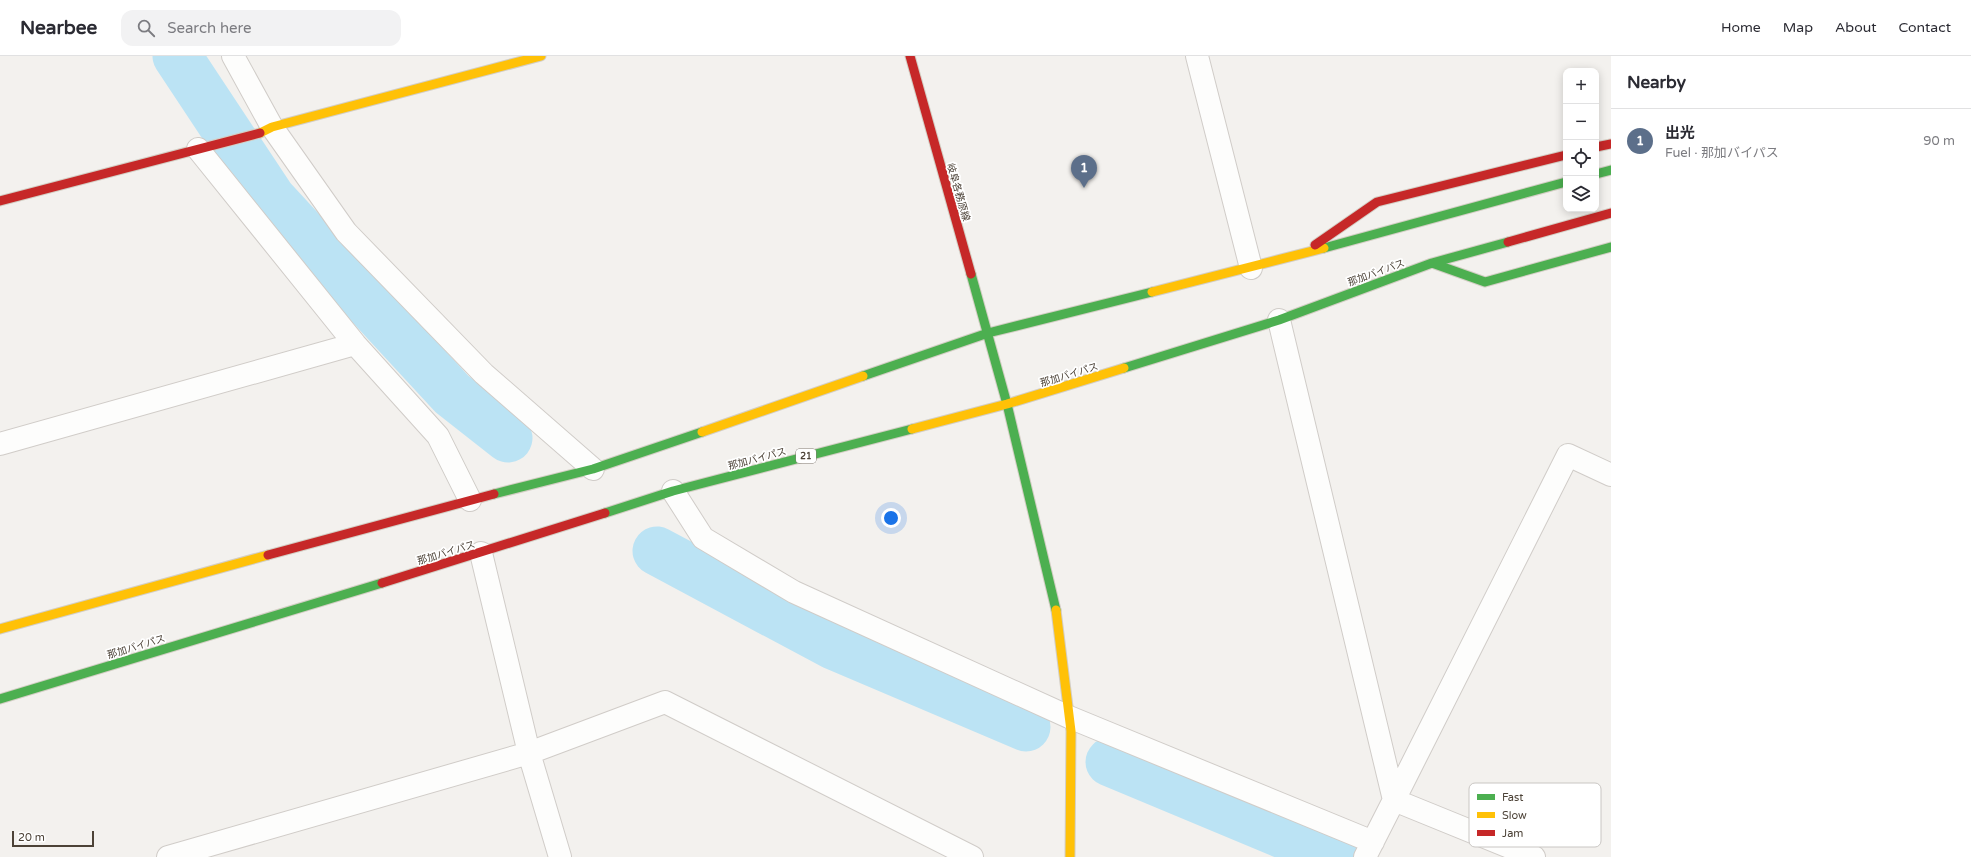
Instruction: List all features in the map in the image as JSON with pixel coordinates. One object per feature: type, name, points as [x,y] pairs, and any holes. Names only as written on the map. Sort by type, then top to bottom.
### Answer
[{"type":"main road","points":[[0,201],[208,147],[541,56]]},
{"type":"main road","name":"岐阜各務原線","points":[[910,56],[1007,404],[1056,609],[1071,731],[1070,857]]},
{"type":"main road","points":[[1599,147],[1611,144]]},
{"type":"main road","points":[[1300,254],[1377,202],[1563,156]]},
{"type":"main road","points":[[1599,173],[1611,170]]},
{"type":"main road","points":[[0,629],[470,500],[593,469],[988,333],[1252,268],[1563,183]]},
{"type":"main road","name":"那加バイパス","points":[[0,699],[481,554],[674,491],[1007,404],[1279,320],[1432,263],[1611,213]]},
{"type":"main road","points":[[1432,263],[1485,282],[1611,247]]},
{"type":"street","points":[[233,56],[264,131],[346,232],[484,374],[593,469]]},
{"type":"street","points":[[1197,56],[1252,268]]},
{"type":"street","points":[[208,147],[355,344],[438,436],[470,500]]},
{"type":"street","points":[[1279,320],[1394,800]]},
{"type":"street","points":[[0,444],[355,344]]},
{"type":"street","points":[[674,491],[703,538],[794,592],[1069,717],[1369,850],[1568,455],[1611,476]]},
{"type":"street","points":[[481,554],[529,754],[560,857]]},
{"type":"street","points":[[168,857],[529,754],[665,702],[972,857]]},
{"type":"street","points":[[1394,800],[1469,831]]},
{"type":"street","points":[[1509,847],[1534,857]]},
{"type":"waterway","points":[[177,56],[271,198],[452,394],[508,438]]},
{"type":"waterway","points":[[657,551],[833,645],[1026,727]]},
{"type":"waterway","points":[[1110,762],[1338,857]]},
{"type":"traffic: fast","points":[[1599,173],[1611,170]]},
{"type":"traffic: fast","points":[[1324,248],[1563,183]]},
{"type":"traffic: fast","points":[[1124,368],[1279,320],[1432,263],[1508,242]]},
{"type":"traffic: fast","points":[[1432,263],[1485,282],[1611,247]]},
{"type":"traffic: fast","points":[[971,274],[1007,404],[1056,610]]},
{"type":"traffic: fast","points":[[863,376],[988,333],[1152,292]]},
{"type":"traffic: fast","points":[[605,513],[673,491],[912,429]]},
{"type":"traffic: fast","points":[[494,494],[593,469],[702,432]]},
{"type":"traffic: fast","points":[[0,699],[382,583]]},
{"type":"traffic: slow","points":[[260,133],[272,127],[541,56]]},
{"type":"traffic: slow","points":[[1152,292],[1324,248]]},
{"type":"traffic: slow","points":[[912,429],[1007,404],[1124,368]]},
{"type":"traffic: slow","points":[[702,432],[863,376]]},
{"type":"traffic: slow","points":[[0,629],[268,555]]},
{"type":"traffic: slow","points":[[1056,610],[1071,731],[1070,857]]},
{"type":"traffic: jam","points":[[910,56],[971,274]]},
{"type":"traffic: jam","points":[[0,201],[260,133]]},
{"type":"traffic: jam","points":[[1599,146],[1611,144]]},
{"type":"traffic: jam","points":[[1315,245],[1377,202],[1563,156]]},
{"type":"traffic: jam","points":[[1508,242],[1611,213]]},
{"type":"traffic: jam","points":[[268,555],[494,494]]},
{"type":"traffic: jam","points":[[382,583],[605,513]]},
{"type":"place","name":"出光","points":[[1084,188]]}]
